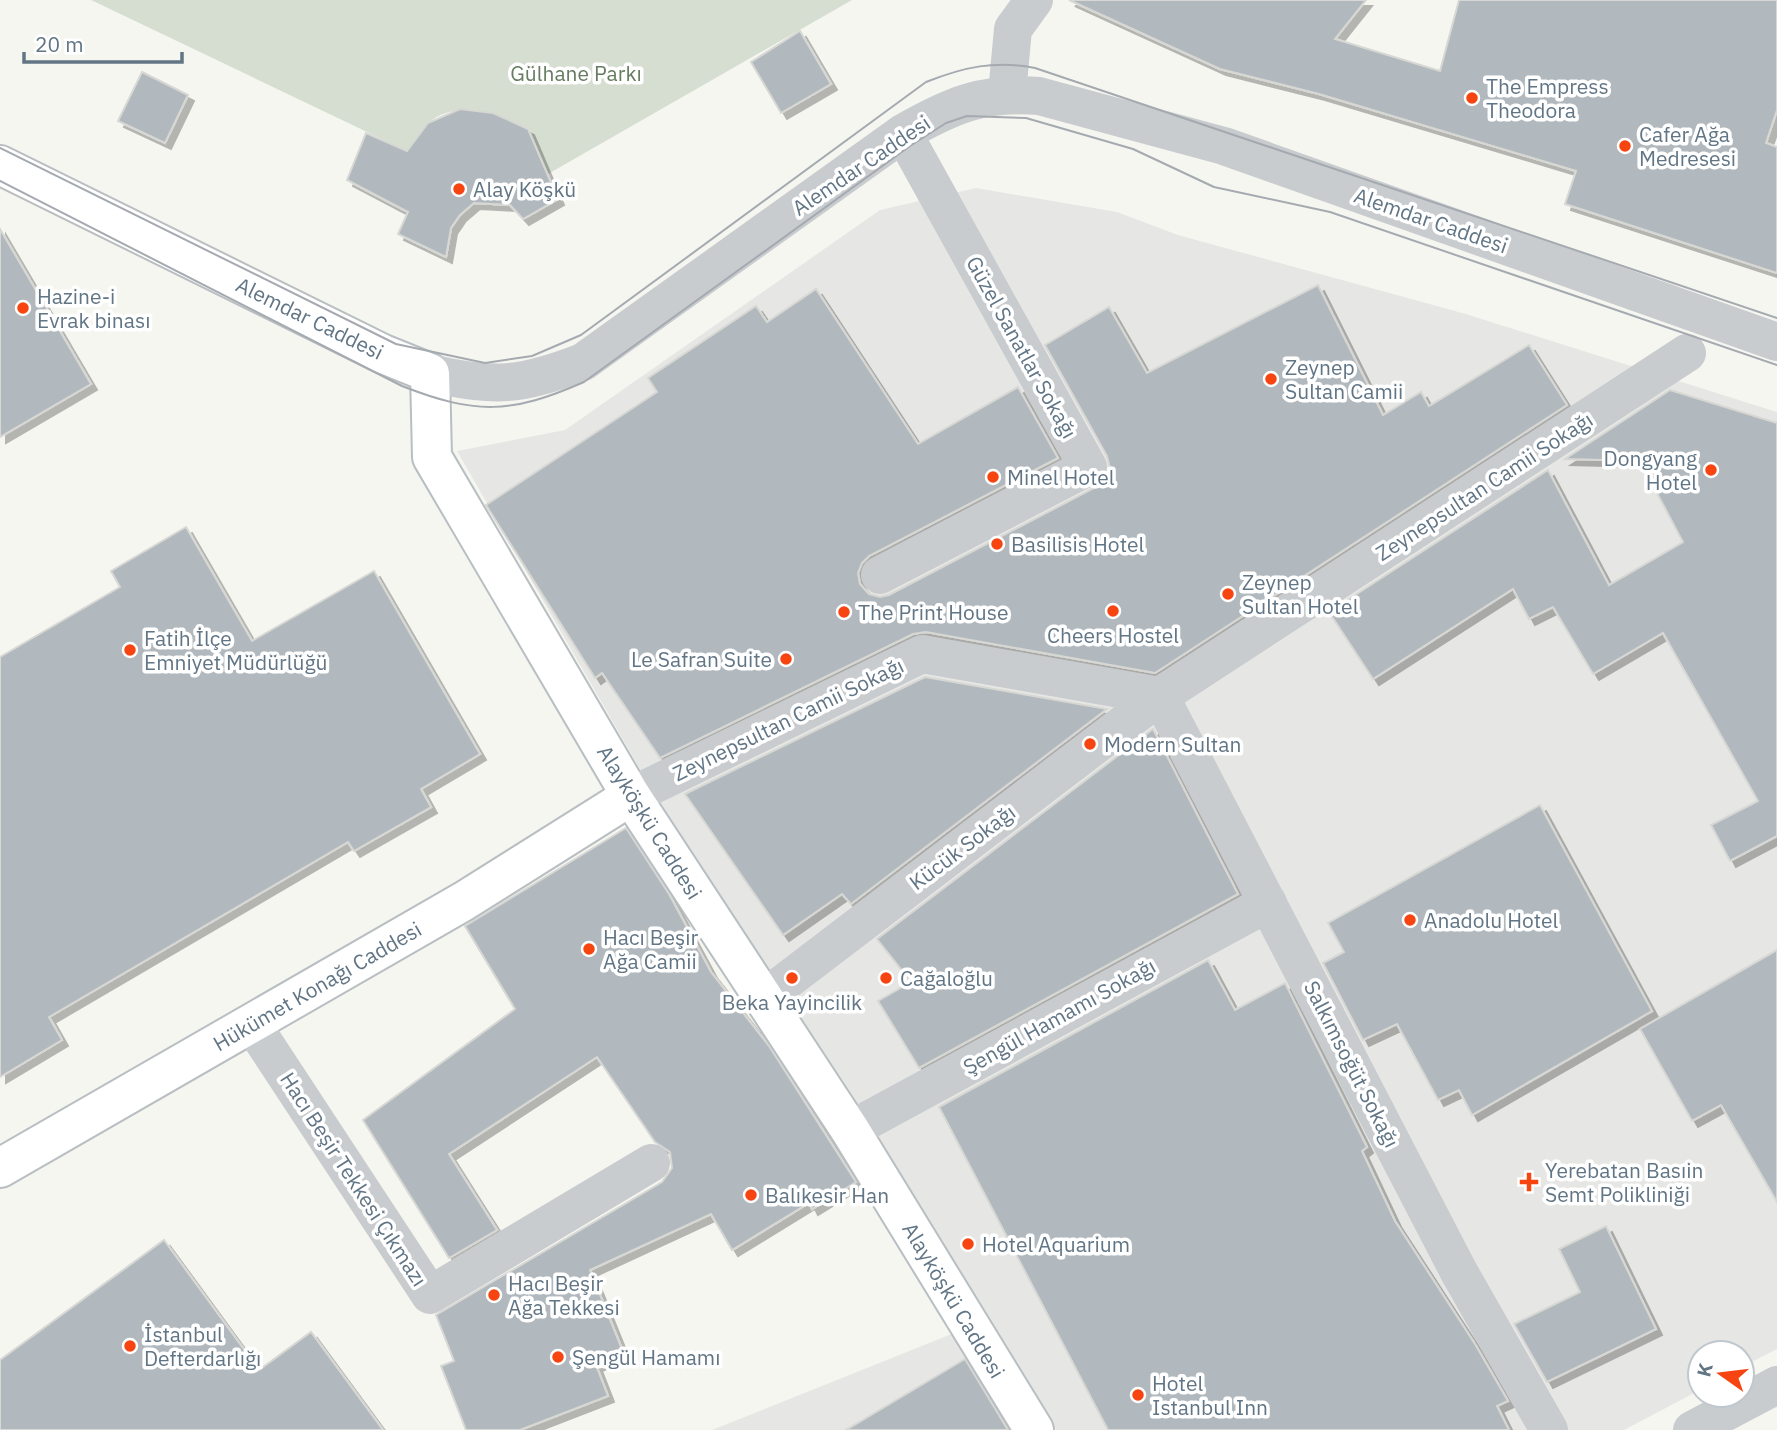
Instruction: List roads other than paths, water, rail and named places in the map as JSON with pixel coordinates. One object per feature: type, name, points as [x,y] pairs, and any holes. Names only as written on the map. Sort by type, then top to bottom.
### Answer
[{"type":"main road","name":"Alemdar Caddesi","points":[[0,165],[383,354],[430,373]]},
{"type":"main road","name":"Alayköşkü Caddesi","points":[[430,373],[432,457],[631,796],[850,1130],[1034,1430]]},
{"type":"main road","name":"Hükümet Konağı Caddesi","points":[[0,1168],[464,901],[631,796]]},
{"type":"street","points":[[1007,94],[1023,15]]},
{"type":"street","name":"Alemdar Caddesi","points":[[430,373],[474,383],[505,384],[546,376],[583,362],[903,133],[947,108],[976,98],[1007,94],[1039,96],[1224,146],[1777,342]]},
{"type":"street","name":"Güzel Sanatlar Sokağı","points":[[880,575],[1087,467],[903,133]]},
{"type":"street","name":"Zeynepsultan Camii Sokağı","points":[[631,796],[922,654],[1160,696],[1687,353]]},
{"type":"street","name":"Salkımsoğüt Sokağı","points":[[1160,696],[1459,1272],[1549,1430]]},
{"type":"street","name":"Kücük Sokağı","points":[[764,998],[1160,696]]},
{"type":"street","name":"Şengül Hamamı Sokağı","points":[[850,1130],[1268,902]]},
{"type":"street","name":"Hacı Beşir Tekkesi Çıkmazı","points":[[252,1024],[430,1295],[651,1163]]},
{"type":"street","points":[[1692,1430],[1777,1385]]},
{"type":"tram line","points":[[0,148],[396,344],[485,363],[532,356],[581,335],[926,82],[980,66],[1020,66],[1035,68],[1777,318]]},
{"type":"tram line","points":[[0,181],[402,386],[451,402],[473,406],[514,405],[558,393],[584,382],[910,146],[946,123],[967,116],[1026,118],[1133,149],[1214,187],[1330,212],[1777,365]]},
{"type":"place","name":"The Empress Theodora","points":[[1472,98]]},
{"type":"place","name":"Cafer Ağa Medresesi","points":[[1625,146]]},
{"type":"place","name":"Alay Köşkü","points":[[459,189]]},
{"type":"place","name":"Hazine-i Evrak binası","points":[[23,308]]},
{"type":"place","name":"Zeynep Sultan Camii","points":[[1271,379]]},
{"type":"place","name":"Dongyang Hotel","points":[[1711,470]]},
{"type":"place","name":"Minel Hotel","points":[[993,477]]},
{"type":"place","name":"Basilisis Hotel","points":[[997,544]]},
{"type":"place","name":"Zeynep Sultan Hotel","points":[[1228,594]]},
{"type":"place","name":"Cheers Hostel","points":[[1113,611]]},
{"type":"place","name":"The Print House","points":[[844,612]]},
{"type":"place","name":"Fatih İlçe Emniyet Müdürlüğü","points":[[130,650]]},
{"type":"place","name":"Le Safran Suite","points":[[786,659]]},
{"type":"place","name":"Modern Sultan","points":[[1090,744]]},
{"type":"place","name":"Anadolu Hotel","points":[[1410,920]]},
{"type":"place","name":"Hacı Beşir Ağa Camii","points":[[589,949]]},
{"type":"place","name":"Beka Yayincilik","points":[[792,978]]},
{"type":"place","name":"Cağaloğlu","points":[[886,978]]},
{"type":"place","name":"Yerebatan Basıin Semt Polikliniği","points":[[1529,1182]]},
{"type":"place","name":"Balıkesir Han","points":[[751,1195]]},
{"type":"place","name":"Hotel Aquarium","points":[[968,1244]]},
{"type":"place","name":"Hacı Beşir Ağa Tekkesi","points":[[494,1295]]},
{"type":"place","name":"İstanbul Defterdarlığı","points":[[130,1346]]},
{"type":"place","name":"Şengül Hamamı","points":[[558,1357]]},
{"type":"place","name":"Hotel Istanbul Inn","points":[[1138,1395]]},
{"type":"park label","name":"Gülhane Parkı","points":[[576,73]]}]
